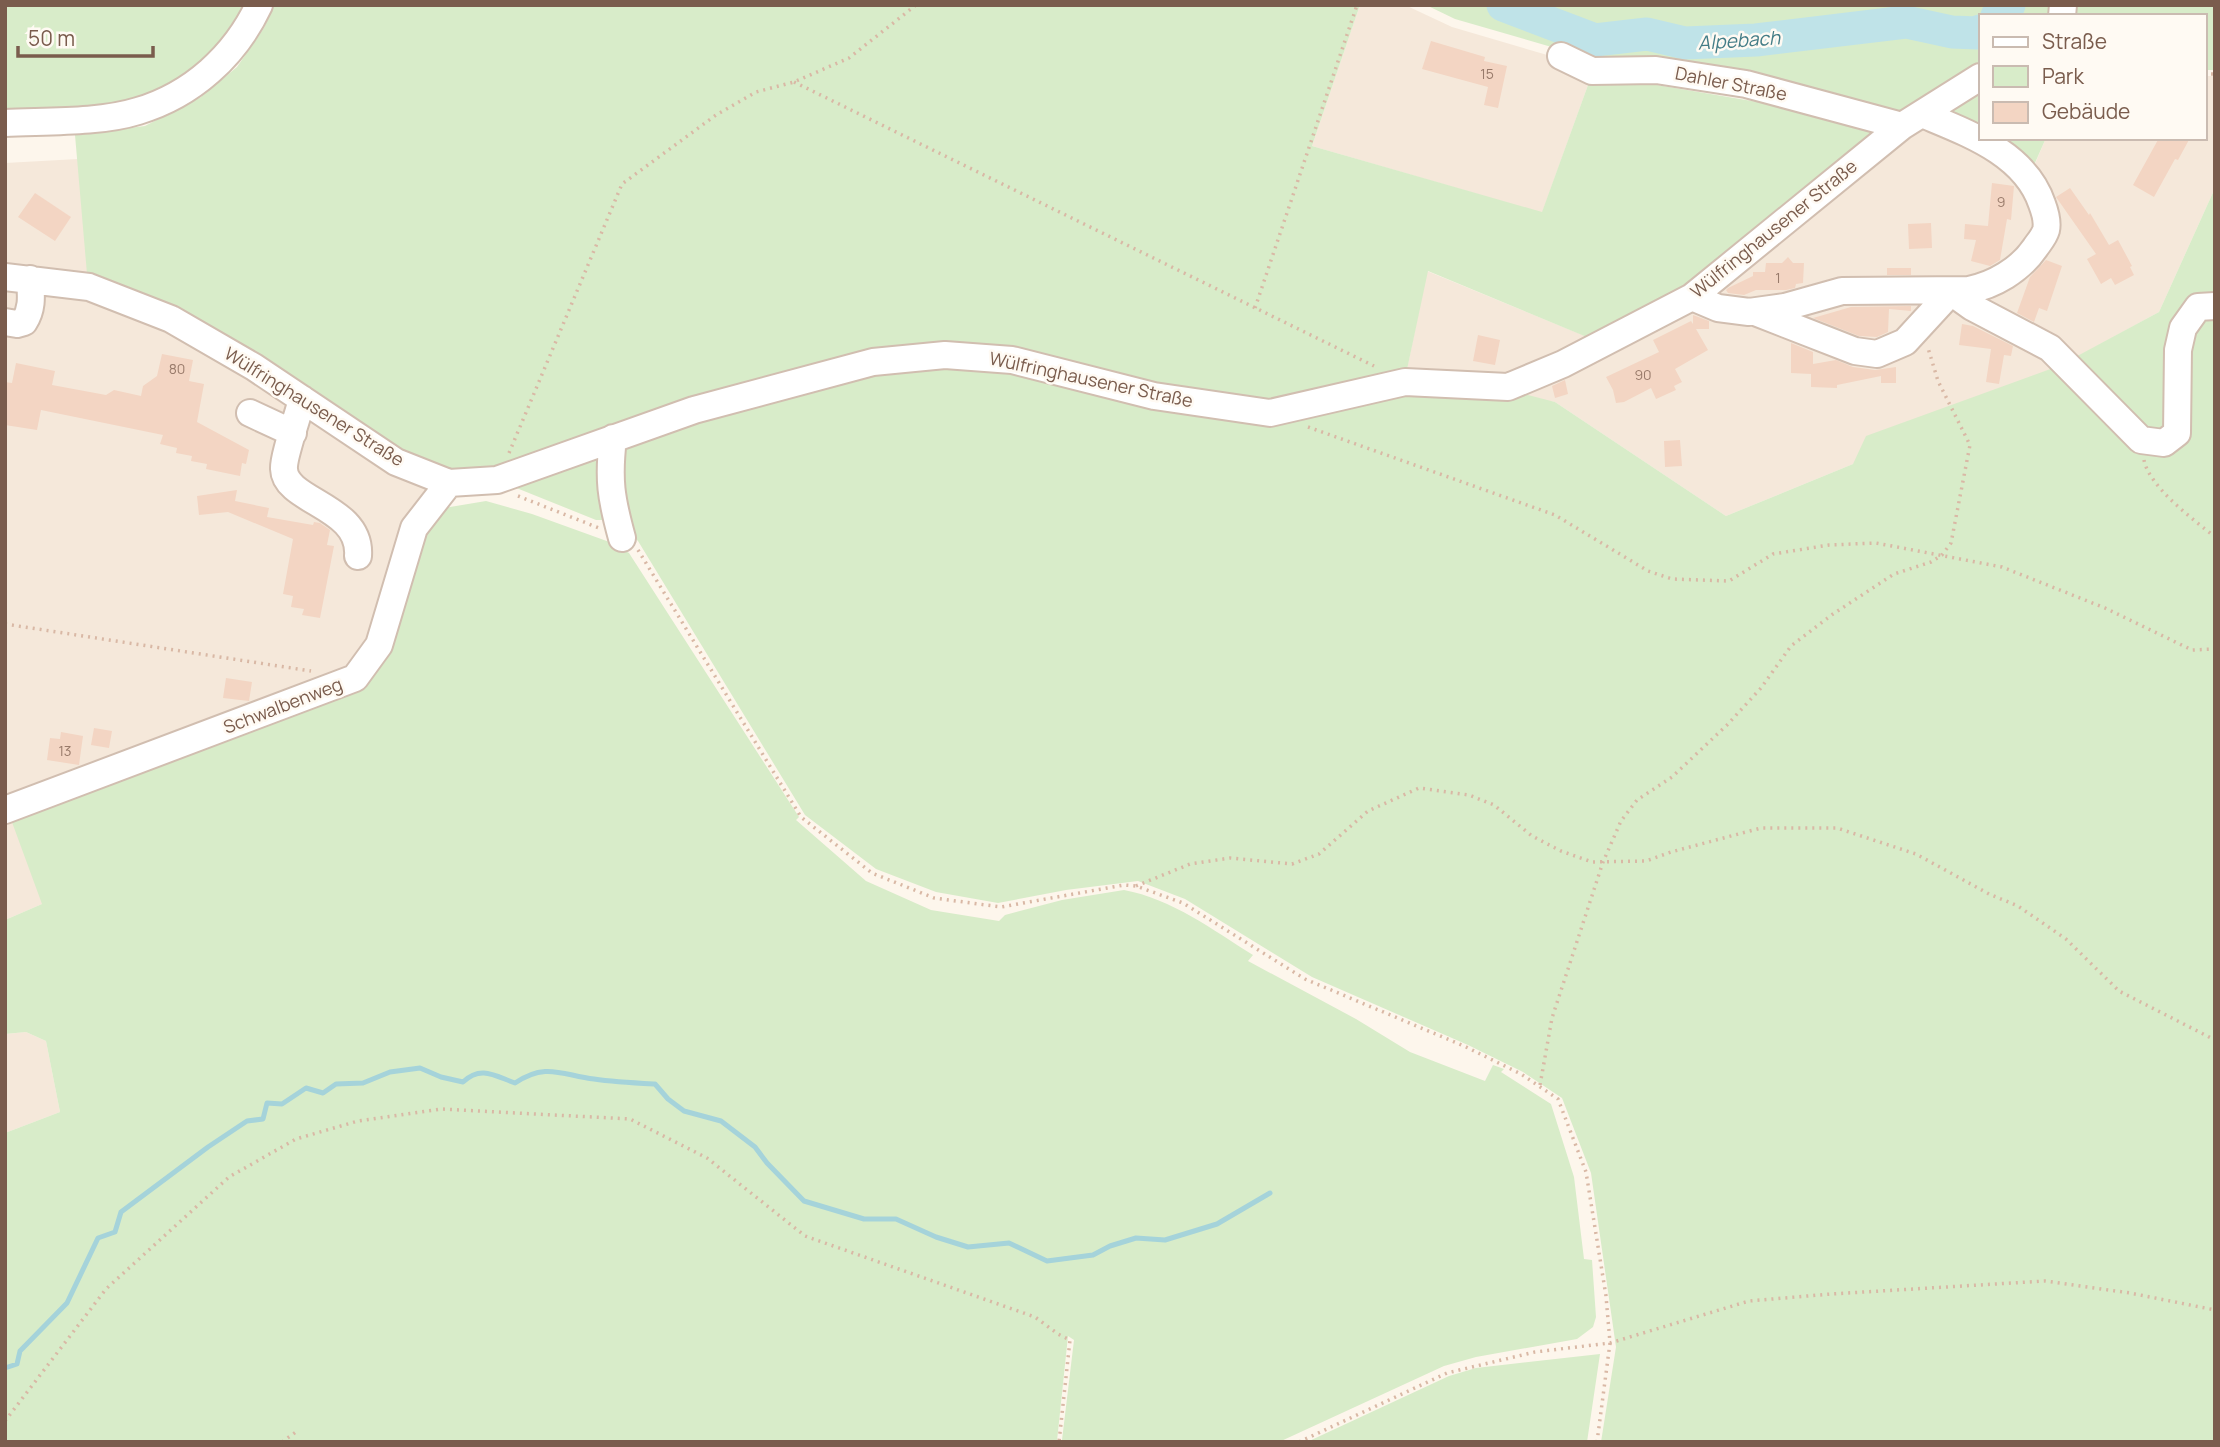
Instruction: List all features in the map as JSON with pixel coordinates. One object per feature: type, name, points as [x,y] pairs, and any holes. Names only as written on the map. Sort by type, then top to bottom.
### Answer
[{"type":"street","points":[[5,123],[89,119],[138,112],[178,94],[219,65],[247,31],[258,5]]},
{"type":"street","name":"Dahler Straße","points":[[1561,55],[1592,71],[1656,70],[1746,84],[1912,120],[1995,148],[2017,165],[2038,192],[2047,224],[2045,233],[2031,253],[2010,272],[1986,286],[1951,292],[1842,291],[1785,307],[1755,312],[1735,312],[1718,308],[1692,297]]},
{"type":"street","name":"Wülfringhausener Straße","points":[[17,278],[89,288],[172,319],[254,367],[396,462],[449,483],[506,488],[613,438],[694,410],[873,362],[945,355],[1012,360],[1154,396],[1270,413],[1405,382],[1508,387],[1563,364],[1692,297],[1912,120],[1979,78]]},
{"type":"street","points":[[5,322],[24,322],[30,314],[32,304],[17,278]]},
{"type":"street","points":[[1951,292],[1972,307],[2050,348],[2141,440],[2164,443],[2177,433],[2178,350],[2183,328],[2197,307],[2215,306]]},
{"type":"street","name":"Dahler Straße","points":[[1755,312],[1855,351],[1877,354],[1905,342],[1951,292]]},
{"type":"street","points":[[302,399],[284,469],[290,484],[344,520],[359,543],[358,556]]},
{"type":"street","points":[[250,414],[293,433]]},
{"type":"street","points":[[613,438],[611,498],[622,538]]},
{"type":"street","name":"Schwalbenweg","points":[[5,810],[355,678],[379,645],[414,528],[449,483]]},
{"type":"path","points":[[916,5],[849,58],[794,82],[756,92],[716,115],[622,184],[506,488],[634,543],[801,817],[872,873],[934,898],[1001,907],[1136,886],[1183,903],[1305,979],[1464,1046],[1540,1085],[1558,1099],[1586,1172],[1606,1296],[1610,1343],[1597,1442]]},
{"type":"path","points":[[1255,308],[1357,5]]},
{"type":"path","points":[[794,82],[1405,382]]},
{"type":"path","points":[[1540,1085],[1552,1018],[1603,862],[1621,821],[1637,800],[1672,778],[1727,725],[1762,688],[1791,646],[1833,614],[1894,574],[1931,562],[1942,555],[1951,542],[1970,445],[1938,381],[1921,326]]},
{"type":"path","points":[[1309,427],[1555,515],[1648,571],[1672,579],[1729,581],[1773,554],[1829,545],[1876,543],[2002,567],[2105,608],[2192,650],[2215,649]]},
{"type":"path","points":[[2141,440],[2146,471],[2179,507],[2215,537]]},
{"type":"path","points":[[5,624],[314,672]]},
{"type":"path","points":[[1136,886],[1190,864],[1230,858],[1292,863],[1319,854],[1368,811],[1419,788],[1469,795],[1494,804],[1532,836],[1592,862],[1646,861],[1761,828],[1837,828],[1916,854],[1989,894],[2018,906],[2066,939],[2119,991],[2215,1040]]},
{"type":"path","points":[[5,1421],[106,1289],[229,1177],[296,1139],[358,1121],[441,1109],[629,1119],[707,1158],[805,1236],[1035,1317],[1070,1340],[1059,1442]]},
{"type":"path","points":[[1299,1442],[1447,1373],[1535,1352],[1610,1343],[1749,1301],[2045,1281],[2130,1293],[2215,1311]]},
{"type":"path","points":[[282,1442],[296,1432]]},
{"type":"shaded area","points":[[1360,5],[1405,5],[1452,27],[1561,59],[1592,74],[1542,213],[1312,146]]},
{"type":"shaded area","points":[[2206,76],[2215,76],[2215,188],[2159,312],[2064,364],[1853,464],[1726,516],[1555,402],[1405,379],[1427,271],[1607,345],[1923,117],[2028,180],[2045,140],[2206,140]]},
{"type":"shaded area","points":[[78,159],[89,290],[171,324],[428,481],[433,497],[376,641],[353,673],[42,904],[5,920],[5,163]]},
{"type":"shaded area","points":[[26,1032],[46,1041],[60,1112],[5,1133],[5,1034]]},
{"type":"green space","points":[[5,5],[249,5],[216,58],[138,102],[5,115]]},
{"type":"green space","points":[[274,5],[1360,5],[1312,146],[1542,212],[1592,74],[1876,122],[1879,134],[1688,286],[1594,340],[1428,271],[1405,379],[1260,403],[932,346],[491,471],[451,471],[416,465],[87,274],[75,135],[145,126],[201,97],[237,67],[264,28]]},
{"type":"green space","points":[[1426,5],[2056,5],[2056,14],[1979,14],[1979,69],[1898,119],[1674,65],[1586,57],[1455,19]]},
{"type":"green space","points":[[2072,5],[2215,5],[2215,70],[2206,70],[2206,14],[2071,14]]},
{"type":"green space","points":[[1979,86],[1979,134],[1940,114]]},
{"type":"green space","points":[[1991,140],[2045,140],[2031,172]]},
{"type":"green space","points":[[2215,188],[2215,304],[2196,305],[2162,441],[2068,361],[2159,312]]},
{"type":"green space","points":[[2215,308],[2215,1442],[1601,1442],[1616,1347],[1591,1173],[1562,1098],[1523,1072],[1468,1045],[1312,977],[1185,899],[1138,881],[1066,890],[998,903],[936,892],[876,869],[805,815],[638,541],[627,530],[617,444],[877,366],[946,361],[1269,416],[1405,384],[1509,390],[1555,402],[1726,516],[1853,464],[1866,436],[2064,364],[2165,444],[2184,329]]},
{"type":"green space","points":[[605,448],[604,520],[596,520],[509,485]]},
{"type":"green space","points":[[486,501],[532,514],[615,544],[629,553],[799,817],[796,820],[866,881],[931,910],[999,921],[1005,915],[1062,900],[1124,890],[1142,894],[1192,916],[1253,955],[1248,961],[1356,1019],[1410,1052],[1485,1081],[1493,1065],[1504,1069],[1501,1072],[1551,1104],[1574,1177],[1584,1259],[1592,1260],[1596,1317],[1593,1327],[1577,1339],[1476,1357],[1444,1366],[1279,1442],[1065,1442],[1062,1440],[1074,1340],[1068,1336],[1057,1441],[1054,1442],[5,1442],[5,1133],[60,1112],[46,1041],[26,1032],[5,1034],[5,920],[42,904],[9,814],[371,679],[384,646],[419,531],[444,508]]},
{"type":"green space","points":[[1600,1354],[1587,1442],[1307,1442],[1449,1376],[1476,1368]]},
{"type":"building","points":[[1431,41],[1485,57],[1484,61],[1507,66],[1498,108],[1484,105],[1488,87],[1422,69]]},
{"type":"building","points":[[2158,140],[2189,140],[2154,197],[2133,185]]},
{"type":"building","points":[[1992,183],[2014,186],[2011,220],[2007,219],[2000,260],[1990,266],[1971,261],[1976,240],[1964,239],[1965,224],[1988,226]]},
{"type":"building","points":[[2070,188],[2089,215],[2090,213],[2109,245],[2118,240],[2134,275],[2115,285],[2111,278],[2101,284],[2087,259],[2096,254],[2056,197]]},
{"type":"building","points":[[35,193],[71,217],[55,241],[18,217]]},
{"type":"building","points":[[1931,223],[1932,248],[1909,249],[1908,224]]},
{"type":"building","points":[[1788,257],[1793,263],[1804,263],[1803,283],[1796,284],[1795,288],[1756,290],[1744,295],[1728,293],[1726,290],[1753,276],[1753,272],[1765,272],[1766,263],[1782,263]]},
{"type":"building","points":[[2046,260],[2062,266],[2047,311],[2039,308],[2034,322],[2017,313],[2030,277]]},
{"type":"building","points":[[1887,268],[1911,268],[1911,275],[1887,275]]},
{"type":"building","points":[[1911,306],[1911,311],[1889,309],[1888,332],[1877,337],[1859,336],[1813,318],[1851,307]]},
{"type":"building","points":[[1693,315],[1709,321],[1709,329],[1696,329],[1708,350],[1675,369],[1682,382],[1674,386],[1676,390],[1656,399],[1651,388],[1624,402],[1616,403],[1606,377],[1659,352],[1653,340],[1691,321],[1693,324]]},
{"type":"building","points":[[1962,324],[1973,326],[2013,346],[2011,356],[2004,355],[1999,384],[1986,382],[1991,349],[1959,345]]},
{"type":"building","points":[[1478,335],[1500,340],[1495,365],[1473,361]]},
{"type":"building","points":[[1791,343],[1813,352],[1813,364],[1836,360],[1853,367],[1875,370],[1896,367],[1896,383],[1881,383],[1881,376],[1837,385],[1837,388],[1811,387],[1811,374],[1791,373]]},
{"type":"building","points":[[162,354],[193,360],[189,381],[204,384],[197,422],[249,450],[246,464],[242,463],[240,476],[206,469],[207,464],[191,461],[192,456],[176,453],[177,448],[160,444],[163,435],[41,410],[37,430],[5,425],[5,382],[12,383],[16,363],[55,371],[52,385],[106,395],[114,390],[141,396],[143,386],[157,376]]},
{"type":"building","points":[[1565,380],[1568,394],[1555,398],[1552,386]]},
{"type":"building","points":[[1680,440],[1682,466],[1665,467],[1664,441]]},
{"type":"building","points":[[237,490],[235,501],[269,508],[267,517],[313,525],[314,522],[320,523],[330,530],[327,545],[334,546],[320,618],[302,615],[304,609],[291,607],[293,596],[283,594],[293,539],[228,512],[199,515],[197,496]]},
{"type":"building","points":[[226,678],[252,682],[249,701],[223,698]]},
{"type":"building","points":[[94,728],[112,731],[109,748],[91,745]]},
{"type":"building","points":[[61,732],[83,736],[79,765],[47,760],[50,738],[60,739]]},
{"type":"waterway","name":"Alpebach","points":[[1503,5],[1595,40],[1647,34],[1685,43],[1756,40],[1906,22],[1952,32],[1979,32]]},
{"type":"waterway","name":"Alpebach","points":[[1999,14],[2009,5]]},
{"type":"waterway","points":[[5,1368],[17,1364],[20,1351],[67,1303],[98,1238],[115,1232],[121,1212],[247,1121],[263,1119],[267,1103],[282,1104],[306,1088],[323,1093],[336,1084],[363,1083],[390,1072],[420,1068],[463,1082],[482,1073],[515,1083],[545,1071],[602,1080],[655,1084],[668,1099],[684,1111],[721,1121],[755,1147],[804,1201],[864,1219],[896,1219],[936,1237],[968,1247],[1009,1243],[1047,1261],[1093,1255],[1110,1246],[1136,1238],[1165,1240],[1217,1224],[1270,1193]]}]
